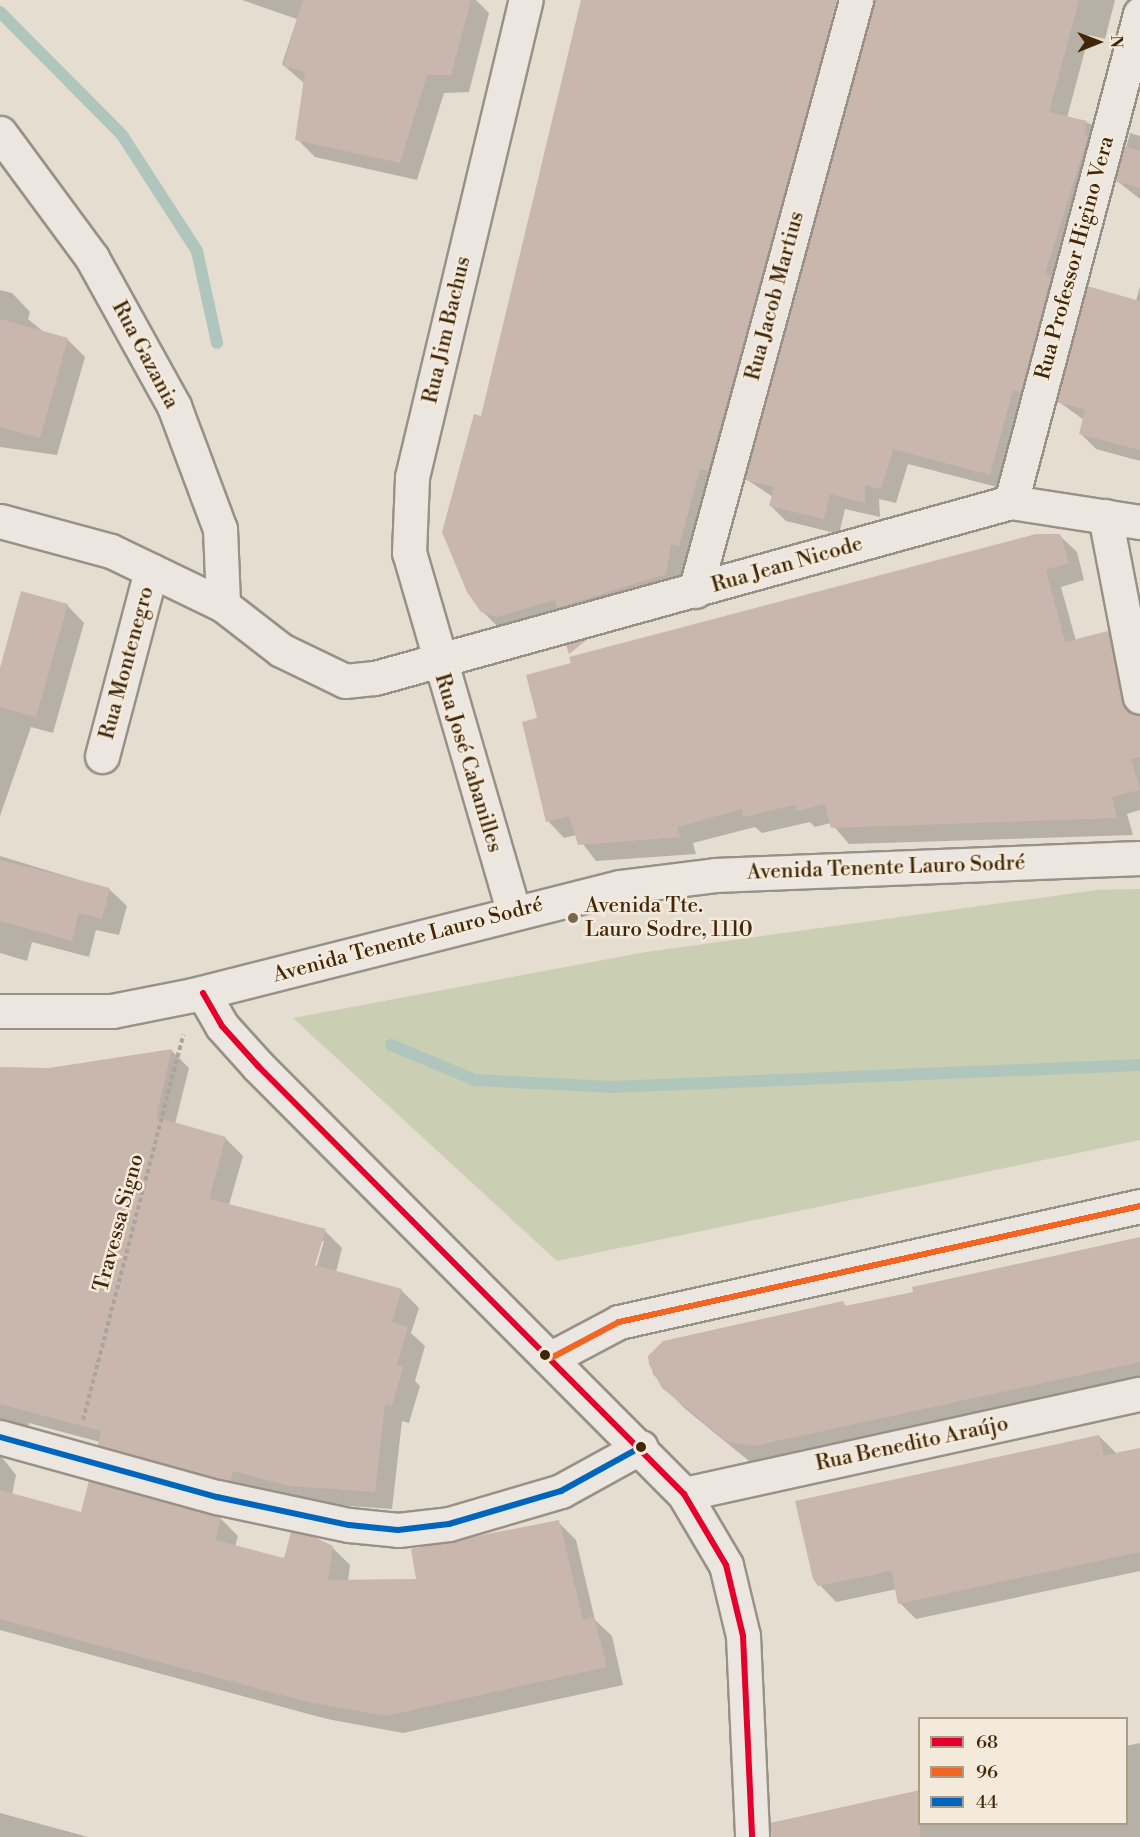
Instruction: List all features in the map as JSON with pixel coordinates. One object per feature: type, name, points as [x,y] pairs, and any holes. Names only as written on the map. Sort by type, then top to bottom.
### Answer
[{"type":"street","name":"Rua Jim Bachus","points":[[437,660],[409,553],[412,477],[526,0]]},
{"type":"street","name":"Rua Jacob Martius","points":[[694,591],[856,0]]},
{"type":"street","name":"Rua Professor Higino Vera","points":[[1011,501],[1140,14]]},
{"type":"street","name":"Rua Gazania","points":[[0,133],[92,258],[174,406],[220,528],[223,604]]},
{"type":"street","name":"Rua Jean Nicode","points":[[437,660],[694,591],[1011,501],[1140,522]]},
{"type":"street","points":[[1105,516],[1140,698]]},
{"type":"street","name":"Rua José Cabanilles","points":[[0,521],[111,550],[223,604],[281,650],[345,681],[437,660],[513,910]]},
{"type":"street","name":"Rua Montenegro","points":[[102,756],[151,570]]},
{"type":"street","name":"Avenida Tenente Lauro Sodré","points":[[0,1011],[112,1011],[198,994],[513,910],[619,887],[715,875],[1140,858]]},
{"type":"street","points":[[198,994],[222,1026],[258,1066],[640,1447],[684,1494],[726,1565],[743,1636],[752,1837]]},
{"type":"street","points":[[551,1358],[619,1322],[1140,1206]]},
{"type":"street","name":"Rua Benedito Araújo","points":[[684,1494],[1140,1394]]},
{"type":"street","points":[[0,1437],[217,1497],[349,1525],[398,1530],[450,1524],[561,1491],[640,1447]]},
{"type":"path","name":"Travessa Signo","points":[[73,1458],[198,994]]},
{"type":"green space","points":[[1140,889],[1140,1140],[557,1261],[293,1018],[646,952],[1097,890]]},
{"type":"building","points":[[303,0],[471,0],[451,75],[427,75],[400,163],[295,140],[305,72],[283,66]]},
{"type":"building","points":[[581,0],[837,0],[708,471],[700,469],[679,546],[671,544],[666,574],[557,608],[555,600],[497,617],[481,612],[467,592],[442,532],[474,414],[481,416]]},
{"type":"building","points":[[874,0],[1079,0],[1049,112],[1087,121],[1084,135],[1088,136],[1045,274],[1051,276],[1021,392],[1013,390],[990,475],[893,449],[881,489],[865,485],[865,503],[830,494],[824,519],[769,506],[774,487],[745,480]]},
{"type":"building","points":[[1124,146],[1140,151],[1140,188],[1115,181]]},
{"type":"building","points":[[1087,286],[1140,301],[1140,450],[1079,434],[1085,410],[1057,402]]},
{"type":"building","points":[[0,319],[68,338],[40,438],[0,427]]},
{"type":"building","points":[[1036,534],[1060,534],[1069,563],[1046,570],[1065,642],[1108,631],[1122,701],[1140,715],[1140,757],[1131,759],[1140,790],[1112,797],[1117,818],[831,828],[825,804],[797,811],[795,805],[743,817],[742,809],[678,827],[680,837],[578,845],[569,816],[546,822],[522,722],[537,718],[526,675],[571,663],[569,657]]},
{"type":"building","points":[[21,591],[68,604],[36,717],[0,707],[0,668]]},
{"type":"building","points":[[588,639],[569,654],[566,645]]},
{"type":"building","points":[[0,860],[110,888],[102,919],[79,913],[72,941],[0,921]]},
{"type":"building","points":[[172,1049],[156,1117],[226,1137],[209,1199],[326,1229],[315,1265],[402,1289],[392,1322],[408,1327],[397,1365],[403,1367],[392,1406],[385,1404],[375,1492],[289,1486],[233,1471],[231,1481],[221,1479],[98,1445],[101,1431],[0,1404],[0,1067],[49,1068]]},
{"type":"building","points":[[1140,1237],[1140,1362],[754,1446],[728,1442],[662,1388],[649,1364],[648,1356],[663,1341],[843,1301],[845,1306],[913,1292],[912,1287]]},
{"type":"building","points":[[1099,1435],[1104,1456],[1140,1448],[1140,1552],[898,1604],[891,1571],[818,1586],[813,1579],[795,1501]]},
{"type":"building","points":[[89,1481],[221,1517],[215,1540],[284,1558],[291,1532],[312,1536],[333,1546],[328,1580],[416,1579],[411,1549],[559,1520],[583,1620],[594,1617],[607,1667],[385,1716],[308,1702],[0,1619],[0,1490],[81,1512]]},
{"type":"building","points":[[918,1790],[920,1837],[772,1837],[770,1823]]},
{"type":"waterway","points":[[0,12],[122,135],[197,251],[217,343]]},
{"type":"waterway","points":[[391,1045],[475,1080],[611,1087],[1140,1065]]},
{"type":"transit line","name":"68","points":[[203,993],[222,1026],[258,1066],[684,1494],[726,1565],[743,1636],[752,1837]]},
{"type":"transit line","name":"96","points":[[551,1358],[619,1322],[1140,1206]]},
{"type":"transit line","name":"44","points":[[0,1437],[217,1497],[349,1525],[398,1530],[449,1524],[561,1491],[641,1447]]},
{"type":"place","name":"Avenida Tte. Lauro Sodre, 1110","points":[[573,918]]}]
